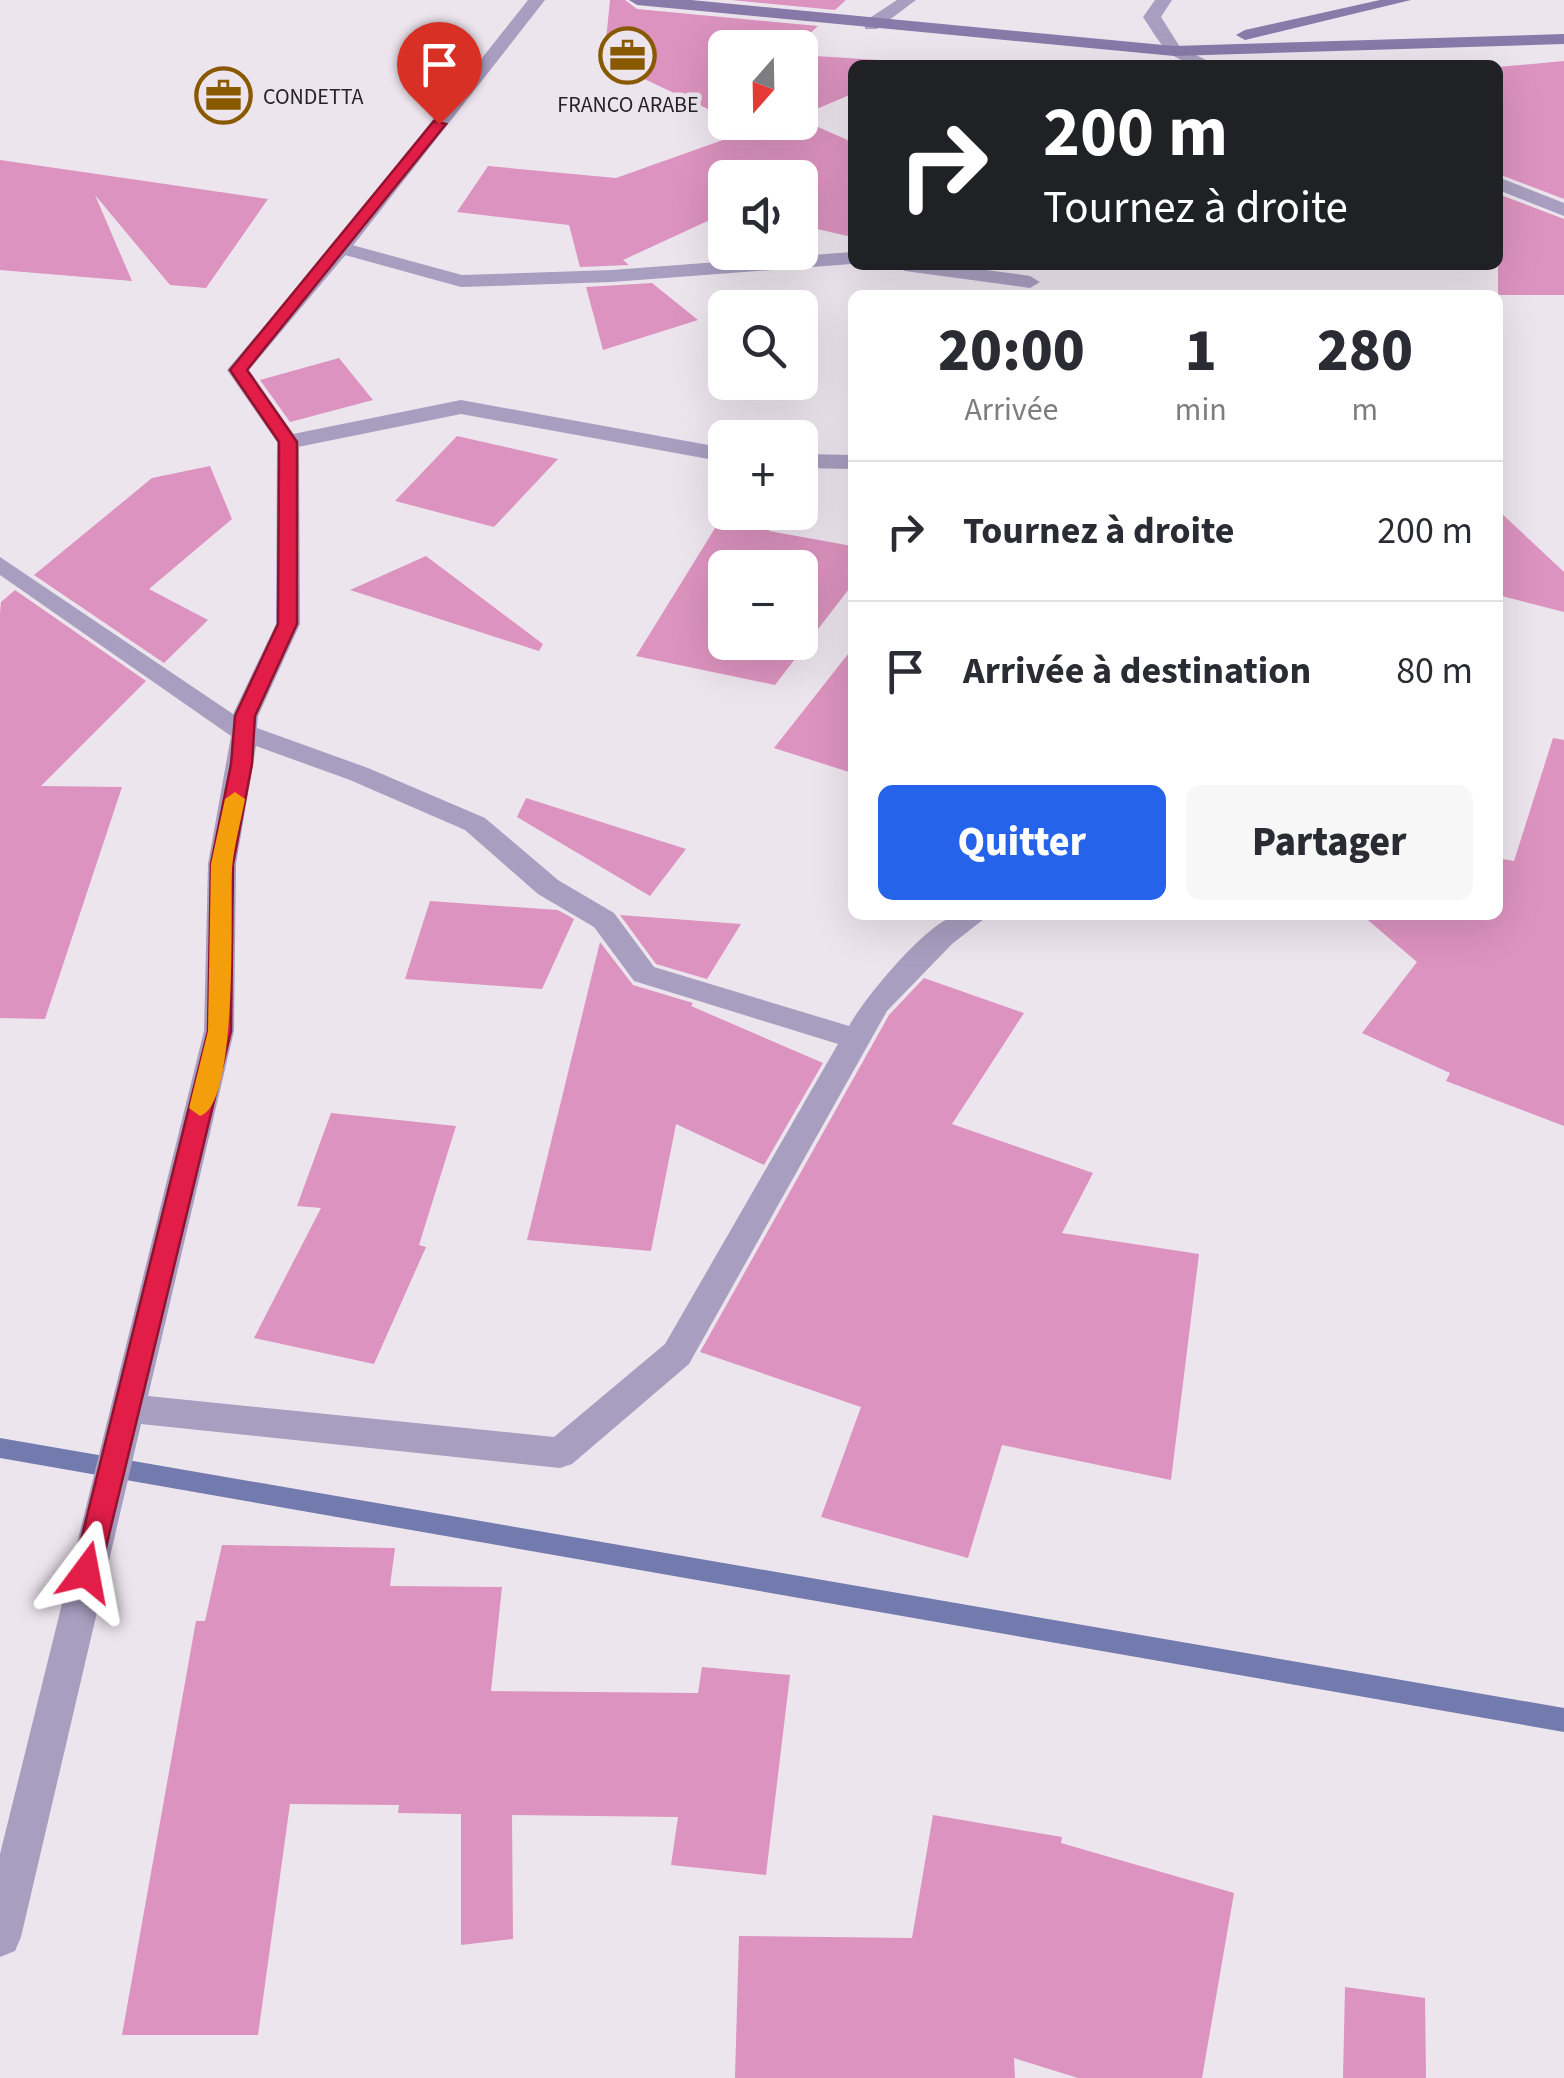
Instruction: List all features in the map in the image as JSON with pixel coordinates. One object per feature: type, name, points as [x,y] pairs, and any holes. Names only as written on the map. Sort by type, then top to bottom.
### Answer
[{"type":"street","points":[[0,1937],[219,1031],[222,864],[242,764],[245,716],[288,624],[288,442],[238,370],[341,248],[537,0]]},
{"type":"street","points":[[637,0],[1174,51],[1564,39]]},
{"type":"street","points":[[871,25],[908,0]]},
{"type":"street","points":[[1164,0],[1152,16],[1174,51],[1196,60]]},
{"type":"street","points":[[1174,51],[1402,0]]},
{"type":"street","points":[[1503,185],[1564,210]]},
{"type":"street","points":[[341,248],[461,281],[612,276],[848,258]]},
{"type":"street","points":[[942,270],[1030,282]]},
{"type":"street","points":[[288,442],[461,408],[708,453]]},
{"type":"street","points":[[818,462],[848,462]]},
{"type":"street","points":[[0,564],[142,666],[244,732],[359,774],[475,824],[548,887],[604,920],[644,974],[856,1039]]},
{"type":"street","points":[[127,1408],[560,1453],[677,1354],[876,1004],[942,937],[968,920]]},
{"type":"building","points":[[610,0],[625,0],[637,9],[818,26],[814,30],[708,30],[708,109],[604,60]]},
{"type":"building","points":[[731,0],[846,0],[835,10]]},
{"type":"building","points":[[818,56],[879,60],[848,60],[848,96],[818,108]]},
{"type":"building","points":[[1564,61],[1564,199],[1503,176],[1503,67]]},
{"type":"building","points":[[818,127],[848,140],[848,236],[818,229],[818,160],[708,160],[708,221],[623,260],[629,265],[580,267],[569,225],[457,212],[488,166],[616,178],[723,140],[818,140]]},
{"type":"building","points":[[0,160],[268,199],[206,288],[170,285],[95,195],[132,281],[0,270]]},
{"type":"building","points":[[1503,196],[1564,219],[1564,295],[1503,295],[1503,290],[1498,290],[1498,270],[1503,270]]},
{"type":"building","points":[[652,283],[698,320],[603,350],[586,287]]},
{"type":"building","points":[[339,358],[373,400],[290,422],[260,380]]},
{"type":"building","points":[[457,436],[558,459],[494,527],[395,501]]},
{"type":"building","points":[[210,466],[232,519],[149,589],[208,620],[164,663],[34,575],[152,478]]},
{"type":"building","points":[[1503,515],[1564,572],[1564,612],[1503,596]]},
{"type":"building","points":[[714,530],[769,530],[848,545],[848,590],[818,629],[818,550],[708,550],[708,660],[794,660],[775,685],[636,656]]},
{"type":"building","points":[[426,556],[543,644],[539,651],[350,590]]},
{"type":"building","points":[[15,590],[146,681],[41,786],[122,787],[45,1019],[0,1018],[0,613],[1,602]]},
{"type":"building","points":[[848,654],[848,772],[774,748]]},
{"type":"building","points":[[1553,738],[1564,740],[1564,1126],[1446,1081],[1450,1073],[1362,1033],[1417,962],[1368,920],[1503,920],[1503,859],[1514,861]]},
{"type":"building","points":[[526,798],[686,849],[650,896],[517,817]]},
{"type":"building","points":[[430,901],[558,910],[574,919],[542,989],[405,979]]},
{"type":"building","points":[[620,915],[741,924],[707,979],[656,964]]},
{"type":"building","points":[[600,942],[633,985],[693,1003],[691,1006],[823,1063],[764,1165],[676,1124],[651,1251],[527,1240]]},
{"type":"building","points":[[924,978],[1024,1013],[952,1124],[1093,1173],[1062,1233],[1199,1254],[1171,1480],[1002,1445],[968,1558],[821,1517],[861,1407],[700,1352],[889,1015]]},
{"type":"building","points":[[331,1113],[456,1126],[419,1245],[426,1247],[374,1364],[254,1338],[321,1208],[297,1206]]},
{"type":"building","points":[[222,1545],[395,1548],[390,1586],[502,1587],[491,1691],[698,1693],[702,1667],[790,1675],[766,1875],[671,1865],[678,1817],[512,1815],[513,1939],[461,1945],[461,1814],[398,1813],[399,1805],[290,1804],[258,2035],[122,2035],[196,1621],[205,1621]]},
{"type":"building","points":[[933,1815],[1062,1837],[1061,1843],[1234,1893],[1202,2078],[1078,2078],[1014,2058],[1015,2078],[735,2078],[739,1936],[912,1938]]},
{"type":"building","points":[[1345,1987],[1425,1998],[1426,2078],[1343,2078]]},
{"type":"waterway","points":[[0,1448],[1564,1720]]},
{"type":"slow traffic","points":[[200,1108],[219,1031],[222,864],[235,799]]},
{"type":"place","name":"FRANCO ARABE","points":[[628,56]]},
{"type":"place","name":"CONDETTA","points":[[224,96]]},
{"type":"route","points":[[86,1572],[219,1031],[222,864],[242,764],[245,716],[288,624],[288,442],[238,370],[439,124]]}]
